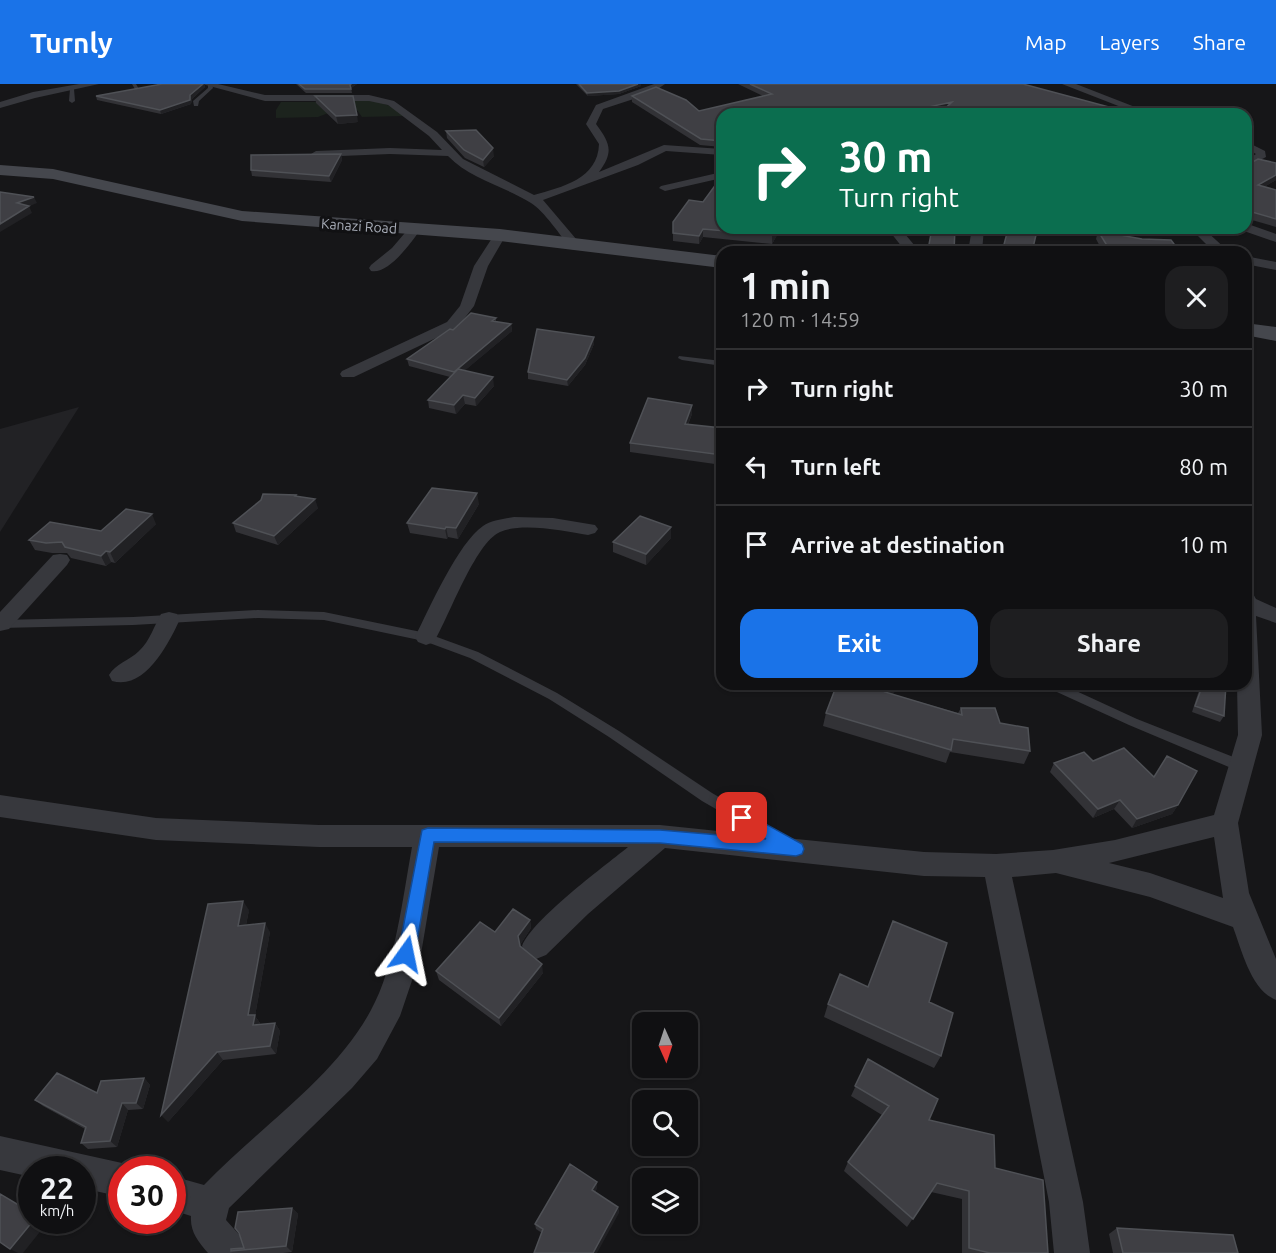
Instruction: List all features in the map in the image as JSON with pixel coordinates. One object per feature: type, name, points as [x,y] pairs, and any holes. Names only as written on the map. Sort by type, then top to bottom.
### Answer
[{"type":"main road","name":"Kanazi Road","points":[[0,170],[53,174],[242,216],[500,235],[716,261]]},
{"type":"main road","points":[[1252,330],[1276,334]]},
{"type":"street","points":[[0,105],[33,95],[94,84]]},
{"type":"street","points":[[208,84],[265,98],[382,100],[395,105],[418,122],[459,161],[492,180],[533,198],[561,226],[576,246]]},
{"type":"street","points":[[587,180],[599,165],[604,149],[602,138],[591,124],[599,107],[615,100],[648,92],[660,84]]},
{"type":"street","points":[[1067,84],[1132,108]]},
{"type":"street","points":[[533,198],[568,189],[634,163],[664,148],[676,147],[716,152]]},
{"type":"street","points":[[1252,148],[1261,153],[1261,157],[1252,162]]},
{"type":"street","points":[[316,154],[390,151],[450,153]]},
{"type":"street","points":[[666,188],[716,176]]},
{"type":"street","points":[[1252,229],[1276,238]]},
{"type":"street","points":[[376,268],[397,251],[414,230]]},
{"type":"street","points":[[898,234],[908,246]]},
{"type":"street","points":[[1202,234],[1216,246]]},
{"type":"street","points":[[348,374],[452,325],[464,313],[471,301],[479,272],[489,250],[500,235]]},
{"type":"street","points":[[1252,261],[1276,266]]},
{"type":"street","points":[[426,637],[450,589],[489,529],[503,525],[531,524],[588,529]]},
{"type":"street","points":[[0,624],[60,560]]},
{"type":"street","points":[[1252,606],[1276,616]]},
{"type":"street","points":[[120,675],[136,667],[154,652],[169,619]]},
{"type":"street","points":[[1248,690],[1250,735],[1225,823],[1235,893],[1259,958],[1276,986]]},
{"type":"street","points":[[0,806],[156,829],[319,836],[660,836],[924,864],[996,866],[1053,862],[1115,851],[1225,823]]},
{"type":"street","points":[[231,1253],[208,1226],[212,1204],[230,1182],[341,1077],[366,1048],[385,1016],[406,954],[428,835]]},
{"type":"street","points":[[536,946],[578,906],[660,836]]},
{"type":"street","points":[[1053,862],[1108,873],[1150,885],[1243,918]]},
{"type":"street","points":[[996,866],[1066,1202],[1072,1253]]},
{"type":"street","points":[[0,1153],[18,1157]]},
{"type":"street","points":[[186,1197],[212,1204]]},
{"type":"lane","points":[[134,84],[138,90]]},
{"type":"lane","points":[[196,105],[196,101],[211,88],[208,84]]},
{"type":"lane","points":[[72,88],[72,101]]},
{"type":"lane","points":[[682,358],[716,363]]},
{"type":"lane","points":[[0,624],[258,614],[324,616],[426,637],[474,656],[553,696],[707,797],[796,849]]},
{"type":"lane","points":[[1063,690],[1133,722],[1241,766]]},
{"type":"shaded area","points":[[339,101],[374,101],[389,106],[404,116],[362,117],[357,110],[339,105]]},
{"type":"shaded area","points":[[281,102],[331,102],[336,110],[318,117],[276,118],[276,110]]},
{"type":"shaded area","points":[[79,407],[0,532],[0,429]]},
{"type":"building","points":[[162,84],[203,84],[190,95],[190,100],[160,110],[96,96]]},
{"type":"building","points":[[299,84],[351,84],[351,89],[305,89]]},
{"type":"building","points":[[579,84],[638,84],[619,91],[587,93]]},
{"type":"building","points":[[750,84],[1023,84],[1113,108],[946,108],[952,102],[924,108],[716,108],[716,140],[701,139],[632,96],[656,87],[686,100],[699,111],[772,94]]},
{"type":"building","points":[[315,96],[353,96],[357,115],[336,116]]},
{"type":"building","points":[[476,130],[493,148],[483,160],[464,150],[446,131]]},
{"type":"building","points":[[341,154],[329,176],[251,170],[251,155]]},
{"type":"building","points":[[1258,159],[1276,163],[1276,175],[1258,185],[1276,190],[1276,219],[1252,212],[1252,162]]},
{"type":"building","points":[[716,184],[716,230],[703,229],[699,236],[673,233],[673,222],[689,200],[703,202]]},
{"type":"building","points":[[0,192],[34,197],[17,203],[29,206],[0,224]]},
{"type":"building","points":[[931,234],[955,234],[954,246],[929,246]]},
{"type":"building","points":[[1007,234],[1036,235],[1033,246],[1004,246]]},
{"type":"building","points":[[1100,234],[1171,240],[1176,246],[1107,246]]},
{"type":"building","points":[[471,313],[496,318],[492,321],[511,324],[454,372],[407,359],[450,329],[453,330]]},
{"type":"building","points":[[537,329],[594,337],[585,358],[567,380],[528,372]]},
{"type":"building","points":[[458,369],[493,377],[475,398],[463,395],[454,405],[428,400]]},
{"type":"building","points":[[648,398],[692,405],[685,424],[716,427],[716,454],[630,443]]},
{"type":"building","points":[[432,488],[477,493],[456,528],[446,527],[445,529],[407,523]]},
{"type":"building","points":[[263,494],[296,495],[315,499],[274,536],[233,523],[261,500]]},
{"type":"building","points":[[126,509],[152,514],[110,552],[106,551],[101,556],[65,547],[62,542],[46,543],[29,540],[50,522],[101,531]]},
{"type":"building","points":[[640,516],[671,527],[646,554],[613,542]]},
{"type":"building","points":[[835,690],[887,690],[885,692],[962,715],[961,708],[995,708],[1000,723],[1028,728],[1030,751],[953,739],[951,750],[826,713]]},
{"type":"building","points":[[1201,690],[1226,690],[1224,716],[1195,706]]},
{"type":"building","points":[[1124,748],[1154,777],[1167,756],[1197,771],[1178,805],[1137,819],[1120,800],[1098,809],[1054,763],[1084,752],[1093,761]]},
{"type":"building","points":[[243,901],[238,926],[265,923],[248,1015],[255,1015],[253,1025],[275,1023],[270,1046],[217,1052],[161,1115],[208,904]]},
{"type":"building","points":[[513,909],[530,920],[518,936],[520,946],[542,964],[499,1018],[436,971],[480,922],[495,932]]},
{"type":"building","points":[[893,921],[947,943],[929,1002],[953,1013],[941,1056],[828,1004],[840,974],[868,987]]},
{"type":"building","points":[[868,1059],[938,1099],[929,1120],[994,1135],[995,1168],[1043,1180],[1048,1253],[990,1253],[969,1248],[969,1191],[937,1183],[913,1219],[848,1162],[889,1106],[855,1086]]},
{"type":"building","points":[[57,1073],[97,1093],[101,1081],[144,1078],[136,1103],[122,1103],[110,1141],[81,1143],[86,1127],[35,1100]]},
{"type":"building","points":[[570,1164],[597,1182],[592,1190],[618,1207],[593,1253],[534,1253],[543,1229],[535,1224]]},
{"type":"building","points":[[0,1194],[18,1205],[18,1234],[22,1234],[10,1249],[0,1242]]},
{"type":"building","points":[[292,1208],[286,1246],[231,1251],[231,1249],[244,1248],[235,1228],[238,1212]]},
{"type":"building","points":[[1117,1228],[1233,1235],[1238,1253],[1123,1253]]},
{"type":"route","points":[[406,954],[428,835],[660,836],[796,849],[742,818]]}]
